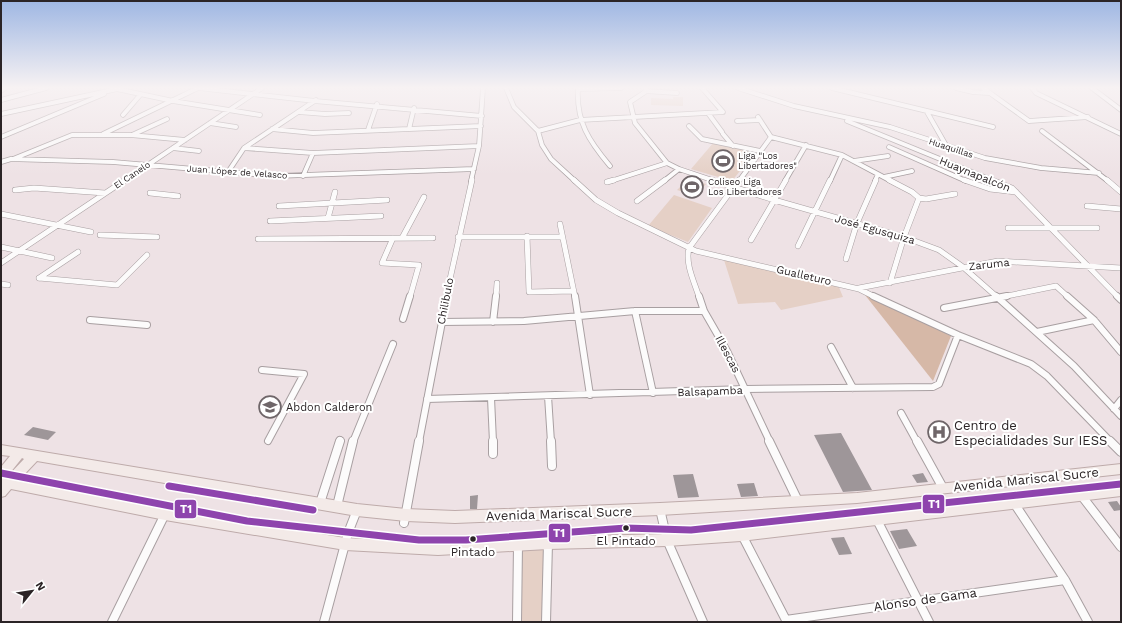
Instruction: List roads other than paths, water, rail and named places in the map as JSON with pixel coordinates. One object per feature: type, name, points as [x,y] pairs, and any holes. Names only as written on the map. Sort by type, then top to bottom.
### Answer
[{"type":"main road","name":"Avenida Mariscal Sucre","points":[[1,450],[320,503],[405,519],[660,509],[856,498],[1121,469]]},
{"type":"main road","points":[[3,483],[19,454]]},
{"type":"main road","points":[[3,483],[34,456]]},
{"type":"main road","name":"Avenida Mariscal Sucre","points":[[3,483],[165,514],[345,544],[438,549],[518,544],[667,540],[741,535],[877,520],[1080,494],[1121,491]]},
{"type":"street","points":[[1,137],[49,117]]},
{"type":"street","points":[[101,135],[139,117]]},
{"type":"street","name":"El Canelo","points":[[1,263],[219,117]]},
{"type":"street","points":[[228,172],[244,148],[290,117]]},
{"type":"street","points":[[368,130],[372,117]]},
{"type":"street","points":[[409,129],[412,117]]},
{"type":"street","name":"Chilibulo","points":[[405,519],[441,322],[458,237],[479,146],[482,117]]},
{"type":"street","points":[[523,117],[538,130],[580,120],[617,117]]},
{"type":"street","name":"José Egusquiza","points":[[632,117],[667,163],[679,170],[774,200],[904,236],[939,250],[963,267],[1037,332],[1074,366],[1121,416]]},
{"type":"street","points":[[711,117],[733,146]]},
{"type":"street","name":"Huaquillas","points":[[838,117],[892,127],[947,147],[1005,163],[1059,171],[1099,172]]},
{"type":"street","name":"Huaynapalcón","points":[[838,117],[963,170],[1001,182],[1016,192],[1121,300]]},
{"type":"street","points":[[930,117],[947,147]]},
{"type":"street","points":[[949,117],[993,127]]},
{"type":"street","points":[[1022,117],[1032,122],[1087,117]]},
{"type":"street","points":[[1088,117],[1121,134]]},
{"type":"street","points":[[737,121],[759,118],[771,137],[842,155],[912,192],[919,198],[926,199],[955,194]]},
{"type":"street","points":[[131,136],[167,119]]},
{"type":"street","points":[[580,120],[589,141],[610,166]]},
{"type":"street","points":[[210,123],[236,127]]},
{"type":"street","points":[[272,129],[313,133],[481,126]]},
{"type":"street","points":[[689,126],[702,139],[760,151]]},
{"type":"street","name":"Gualleturo","points":[[538,130],[542,145],[551,159],[596,200],[618,213],[696,251],[859,289],[958,335],[1016,357],[1040,370],[1121,452]]},
{"type":"street","points":[[1042,131],[1099,172],[1121,192]]},
{"type":"street","points":[[11,160],[72,135],[131,136],[185,140]]},
{"type":"street","points":[[689,248],[771,137]]},
{"type":"street","points":[[751,240],[806,145]]},
{"type":"street","points":[[244,148],[313,153],[479,146]]},
{"type":"street","points":[[889,147],[976,185],[990,189],[1016,192]]},
{"type":"street","points":[[172,148],[199,150]]},
{"type":"street","points":[[303,176],[313,153]]},
{"type":"street","points":[[798,246],[842,155]]},
{"type":"street","points":[[854,161],[888,156]]},
{"type":"street","name":"Juan López de Velasco","points":[[1,162],[11,160],[101,161],[228,172],[303,176],[474,169]]},
{"type":"street","points":[[607,182],[667,163]]},
{"type":"street","points":[[637,200],[679,170]]},
{"type":"street","points":[[884,177],[912,171]]},
{"type":"street","points":[[846,258],[857,223],[878,174]]},
{"type":"street","points":[[15,190],[34,188],[105,193]]},
{"type":"street","points":[[328,218],[335,192]]},
{"type":"street","points":[[150,193],[178,196]]},
{"type":"street","points":[[402,238],[424,197]]},
{"type":"street","points":[[890,282],[904,236],[919,198]]},
{"type":"street","points":[[279,206],[387,200]]},
{"type":"street","points":[[1087,206],[1121,209]]},
{"type":"street","points":[[1,214],[91,232]]},
{"type":"street","points":[[270,221],[381,216]]},
{"type":"street","points":[[560,224],[579,316],[590,395]]},
{"type":"street","points":[[1008,228],[1097,228]]},
{"type":"street","points":[[100,235],[157,236]]},
{"type":"street","points":[[527,236],[530,292],[573,291]]},
{"type":"street","points":[[458,237],[562,237]]},
{"type":"street","points":[[393,238],[382,263],[419,265],[404,319]]},
{"type":"street","points":[[258,239],[433,238]]},
{"type":"street","points":[[1,247],[52,258]]},
{"type":"street","name":"Illescas","points":[[689,248],[687,256],[689,266],[704,311],[727,351],[798,501]]},
{"type":"street","points":[[78,252],[39,278],[117,285],[147,255]]},
{"type":"street","name":"Zaruma","points":[[859,289],[998,261],[1121,268]]},
{"type":"street","points":[[492,322],[496,283]]},
{"type":"street","points":[[1,284],[8,285]]},
{"type":"street","points":[[944,308],[1056,286],[1094,320],[1121,352]]},
{"type":"street","points":[[441,322],[492,322],[636,312],[704,311]]},
{"type":"street","points":[[636,312],[653,393]]},
{"type":"street","points":[[90,320],[147,325]]},
{"type":"street","points":[[1037,332],[1094,320]]},
{"type":"street","name":"Balsapamba","points":[[427,399],[937,386],[958,335]]},
{"type":"street","points":[[337,506],[353,440],[393,344]]},
{"type":"street","points":[[831,347],[853,388]]},
{"type":"street","points":[[262,370],[304,374],[268,441]]},
{"type":"street","points":[[548,396],[552,466]]},
{"type":"street","points":[[491,398],[493,454]]},
{"type":"street","points":[[1114,409],[1121,400]]},
{"type":"street","points":[[901,413],[943,488]]},
{"type":"street","points":[[320,503],[340,440]]},
{"type":"street","points":[[1080,494],[1121,547]]},
{"type":"street","points":[[1014,502],[1065,580],[1088,622]]},
{"type":"street","points":[[660,509],[667,540],[703,622]]},
{"type":"street","points":[[324,622],[345,544],[357,510]]},
{"type":"street","points":[[112,622],[165,514]]},
{"type":"street","points":[[877,520],[929,622]]},
{"type":"street","points":[[741,535],[786,621]]},
{"type":"street","points":[[546,622],[548,543]]},
{"type":"street","points":[[517,622],[518,544]]},
{"type":"street","name":"Alonso de Gama","points":[[786,621],[918,600],[1065,580]]},
{"type":"place","name":"Liga \"Los Libertadores\"","points":[[723,161]]},
{"type":"place","name":"Coliseo Liga Los Libertadores","points":[[692,187]]},
{"type":"place","name":"Abdon Calderon","points":[[270,407]]},
{"type":"place","name":"Centro de Especialidades Sur IESS","points":[[939,432]]},
{"type":"place","name":"El Pintado","points":[[626,528]]},
{"type":"place","name":"Pintado","points":[[473,539]]}]
